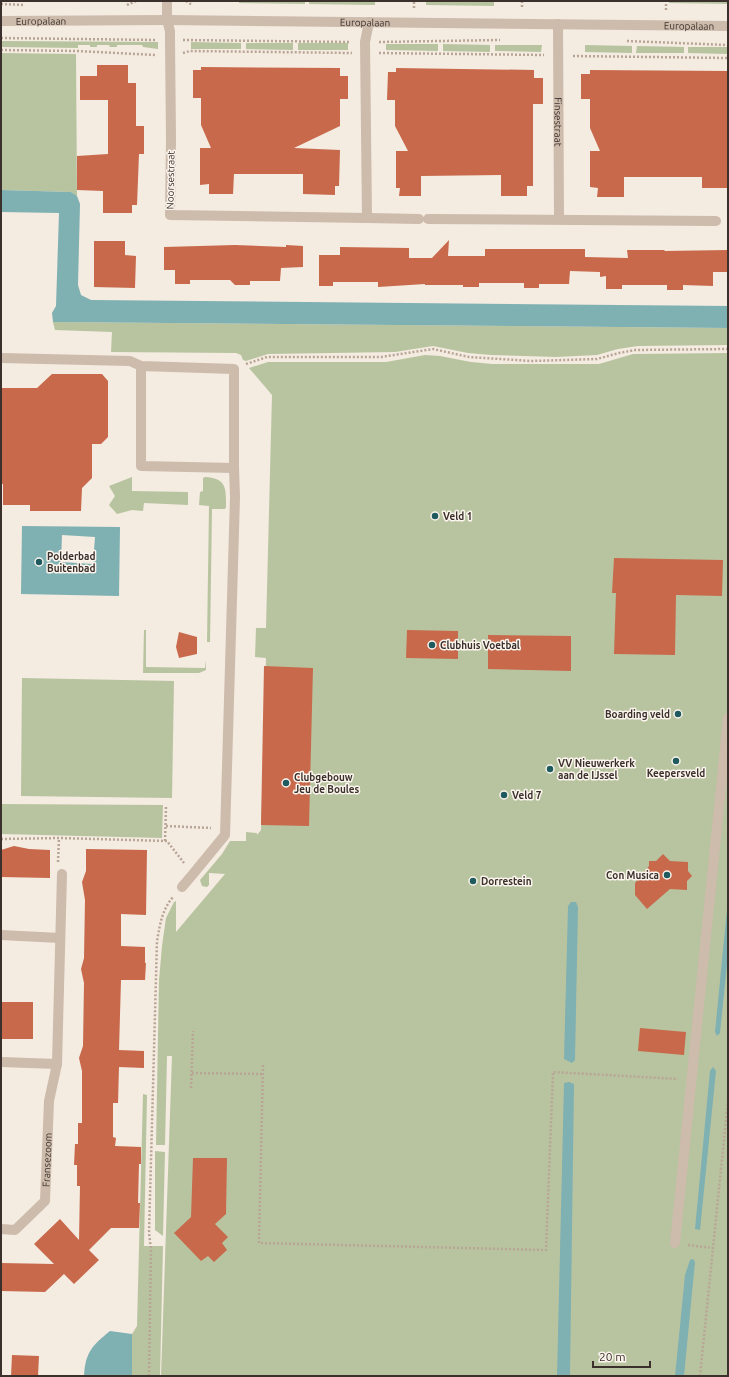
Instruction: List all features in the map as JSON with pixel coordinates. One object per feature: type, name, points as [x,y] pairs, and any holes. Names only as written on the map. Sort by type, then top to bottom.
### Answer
[{"type":"street","points":[[167,1],[167,20]]},
{"type":"street","name":"Europalaan","points":[[1,22],[167,20],[728,26]]},
{"type":"street","name":"Noorsestraat","points":[[167,20],[170,31],[170,215],[423,219],[559,219]]},
{"type":"street","points":[[367,218],[365,42],[369,22]]},
{"type":"street","name":"Finsestraat","points":[[558,24],[559,219]]},
{"type":"street","points":[[559,219],[716,221]]},
{"type":"street","points":[[1,358],[130,361],[141,366],[234,369],[235,497],[226,835],[182,887]]},
{"type":"street","points":[[141,366],[141,466],[234,468]]},
{"type":"street","points":[[676,1243],[728,718]]},
{"type":"street","name":"Fransezoom","points":[[1,1229],[15,1230],[45,1201],[48,1101],[57,1064],[62,874]]},
{"type":"street","points":[[1,935],[60,938]]},
{"type":"street","points":[[1,1062],[57,1064]]},
{"type":"path","points":[[414,1],[414,9]]},
{"type":"path","points":[[666,1],[666,10]]},
{"type":"path","points":[[234,369],[267,357],[381,357],[433,350],[469,357],[531,361],[597,359],[635,350],[728,349]]},
{"type":"path","points":[[165,841],[166,806]]},
{"type":"path","points":[[166,826],[216,828]]},
{"type":"path","points":[[1,839],[59,838],[167,841],[194,874]]},
{"type":"path","points":[[59,838],[58,864],[62,874]]},
{"type":"path","points":[[149,1376],[151,1249],[149,1233],[157,941],[161,918],[166,905],[182,887]]},
{"type":"path","points":[[192,1088],[193,1031]]},
{"type":"path","points":[[263,1065],[259,1243],[546,1250],[553,1072],[692,1079]]},
{"type":"path","points":[[192,1073],[262,1074]]},
{"type":"path","points":[[700,1376],[728,1100]]},
{"type":"path","points":[[676,1243],[713,1248]]},
{"type":"green space","points":[[239,1],[305,1],[305,4],[239,3]]},
{"type":"green space","points":[[309,1],[375,1],[375,5],[309,4]]},
{"type":"green space","points":[[426,1],[494,1],[494,6],[426,5]]},
{"type":"green space","points":[[669,1],[728,1],[728,4],[669,3]]},
{"type":"green space","points":[[1,41],[158,42],[158,49],[143,47],[142,45],[117,45],[117,47],[110,47],[109,45],[97,45],[97,47],[90,47],[90,45],[78,45],[78,48],[1,47]]},
{"type":"green space","points":[[191,42],[241,43],[241,49],[191,49]]},
{"type":"green space","points":[[246,43],[293,43],[293,50],[246,49]]},
{"type":"green space","points":[[298,43],[348,43],[348,50],[298,50]]},
{"type":"green space","points":[[386,44],[438,44],[438,51],[386,50]]},
{"type":"green space","points":[[443,44],[490,45],[490,52],[443,51]]},
{"type":"green space","points":[[495,45],[542,45],[541,52],[495,51]]},
{"type":"green space","points":[[585,45],[632,46],[632,53],[585,52]]},
{"type":"green space","points":[[637,46],[684,47],[684,53],[636,53]]},
{"type":"green space","points":[[688,47],[728,47],[728,54],[688,53]]},
{"type":"green space","points":[[1,53],[76,54],[77,196],[71,192],[1,190]]},
{"type":"green space","points":[[53,322],[728,328],[728,345],[638,346],[618,349],[597,355],[556,357],[468,353],[433,346],[395,352],[268,354],[246,361],[243,360],[241,355],[236,353],[111,352],[112,332],[55,330]]},
{"type":"green space","name":"Dorrestein","points":[[728,353],[728,1376],[161,1376],[172,1056],[167,1056],[165,1145],[156,1145],[159,980],[166,918],[174,902],[176,901],[176,932],[225,874],[209,873],[209,885],[207,887],[202,886],[200,880],[222,854],[230,841],[246,841],[246,832],[257,833],[257,835],[261,830],[266,658],[255,657],[256,628],[266,628],[272,395],[249,368],[268,362],[386,362],[425,355],[492,364],[599,364],[633,354]]},
{"type":"green space","points":[[132,477],[132,491],[188,492],[188,505],[144,503],[143,511],[132,510],[117,514],[109,505],[115,496],[109,486]]},
{"type":"green space","points":[[205,477],[221,482],[224,486],[226,501],[225,509],[212,509],[210,642],[207,642],[209,506],[199,505],[200,492],[203,491],[203,478]]},
{"type":"green space","points":[[144,630],[146,630],[146,667],[205,668],[206,660],[206,670],[199,673],[143,673]]},
{"type":"green space","points":[[22,678],[174,681],[172,798],[21,796]]},
{"type":"green space","points":[[1,804],[163,805],[162,838],[1,834]]},
{"type":"green space","points":[[143,1094],[147,1095],[144,1246],[163,1246],[160,1376],[132,1376],[132,1334],[137,1326]]},
{"type":"green space","points":[[155,1151],[165,1152],[163,1236],[155,1230]]},
{"type":"water","points":[[1,190],[71,192],[77,196],[80,204],[78,285],[81,295],[91,300],[728,306],[728,328],[53,322],[52,313],[56,306],[59,213],[1,212]]},
{"type":"water","points":[[22,526],[120,527],[119,596],[21,594]],"holes":[[[62,535],[95,537],[93,564],[61,562]]]},
{"type":"water","points":[[728,899],[728,955],[720,1033],[717,1036],[715,1032]]},
{"type":"water","points":[[571,902],[576,902],[578,907],[575,1060],[572,1063],[564,1059],[568,906]]},
{"type":"water","points":[[713,1067],[716,1071],[700,1230],[695,1229],[710,1071]]},
{"type":"water","points":[[569,1082],[574,1084],[570,1376],[557,1376],[564,1083]]},
{"type":"water","points":[[693,1259],[695,1262],[684,1376],[675,1376],[685,1275],[690,1260]]},
{"type":"water","points":[[110,1331],[132,1334],[132,1376],[84,1376],[88,1355],[95,1345]]},
{"type":"building","points":[[97,65],[128,65],[128,83],[136,83],[136,126],[144,126],[144,154],[139,154],[137,205],[132,205],[132,213],[103,213],[103,191],[77,190],[77,156],[108,154],[108,100],[80,100],[80,76],[97,76]]},
{"type":"building","points":[[201,67],[340,68],[340,76],[348,76],[348,99],[340,99],[340,126],[294,148],[340,150],[339,186],[335,186],[335,195],[303,194],[303,174],[234,174],[233,194],[209,194],[209,184],[200,185],[200,148],[211,148],[201,125],[201,98],[193,98],[193,70],[201,70]]},
{"type":"building","points":[[396,68],[534,70],[534,78],[543,78],[543,104],[533,104],[533,186],[527,186],[527,196],[501,196],[501,175],[421,176],[421,196],[399,196],[400,188],[396,188],[396,151],[408,151],[395,126],[395,100],[387,100],[388,72],[396,72]]},
{"type":"building","points":[[590,70],[728,71],[728,188],[702,188],[702,177],[624,177],[624,197],[597,197],[598,188],[590,187],[590,151],[600,151],[590,128],[590,99],[581,99],[581,74],[590,74]]},
{"type":"building","points":[[449,240],[448,256],[485,256],[485,249],[585,249],[585,257],[628,258],[627,250],[728,250],[727,272],[713,272],[713,286],[683,285],[683,290],[667,290],[667,285],[622,285],[622,289],[606,289],[606,276],[600,277],[600,272],[570,271],[569,284],[539,284],[539,288],[524,288],[524,283],[479,283],[479,287],[425,284],[378,287],[378,282],[333,282],[333,286],[319,286],[319,255],[340,255],[340,247],[409,248],[409,258],[432,258]]},
{"type":"building","points":[[94,241],[125,241],[125,255],[136,256],[135,288],[94,287]]},
{"type":"building","points":[[235,245],[286,247],[286,245],[303,246],[303,267],[281,268],[280,281],[250,281],[250,285],[235,285],[230,280],[190,280],[190,284],[175,284],[175,270],[164,270],[164,247]]},
{"type":"building","points":[[52,374],[102,374],[108,381],[108,437],[101,444],[92,444],[92,478],[82,488],[81,511],[30,511],[30,505],[3,505],[3,484],[1,484],[1,388],[37,388]]},
{"type":"building","points":[[614,558],[723,560],[722,596],[676,595],[675,655],[614,654],[616,593],[612,593]]},
{"type":"building","name":"Clubhuis Voetbal","points":[[407,630],[458,631],[458,659],[406,658]]},
{"type":"building","points":[[179,632],[197,637],[197,654],[179,658],[176,647]]},
{"type":"building","points":[[488,635],[571,636],[571,671],[488,669]]},
{"type":"building","name":"Clubgebouw Jeu de Boules","points":[[264,666],[313,668],[309,826],[261,825]]},
{"type":"building","points":[[14,846],[29,849],[50,850],[50,878],[1,877],[1,850]]},
{"type":"building","points":[[86,849],[147,850],[146,915],[121,914],[121,946],[145,947],[146,963],[145,980],[121,980],[119,1050],[144,1051],[144,1068],[119,1067],[118,1103],[113,1103],[113,1137],[116,1138],[115,1146],[141,1147],[138,1203],[140,1203],[139,1228],[111,1228],[89,1250],[99,1260],[74,1284],[64,1274],[45,1292],[1,1291],[1,1263],[54,1264],[34,1244],[60,1219],[79,1240],[80,1186],[77,1186],[77,1165],[74,1165],[75,1144],[78,1144],[78,1123],[82,1123],[82,1071],[79,1058],[83,1046],[84,983],[81,969],[84,958],[85,900],[82,882],[86,871]]},
{"type":"building","name":"Con Musica","points":[[663,854],[670,861],[688,862],[688,871],[692,876],[687,881],[687,890],[670,889],[647,909],[635,895],[635,883],[649,866],[649,861],[656,861]]},
{"type":"building","points":[[1,1002],[33,1002],[33,1039],[1,1039]]},
{"type":"building","points":[[640,1028],[686,1032],[684,1055],[638,1051]]},
{"type":"building","points":[[193,1158],[227,1158],[226,1214],[215,1224],[228,1237],[222,1243],[227,1250],[214,1262],[208,1256],[201,1261],[174,1233],[191,1217]]},
{"type":"building","points":[[12,1355],[39,1356],[38,1376],[11,1376]]},
{"type":"place","name":"Veld 1","points":[[435,516]]},
{"type":"place","name":"Polderbad Buitenbad","points":[[39,562]]},
{"type":"place","name":"Clubhuis Voetbal","points":[[432,645]]},
{"type":"place","name":"Boarding veld","points":[[678,714]]},
{"type":"place","name":"Keepersveld","points":[[676,761]]},
{"type":"place","name":"VV Nieuwerkerk aan de IJssel","points":[[550,769]]},
{"type":"place","name":"Clubgebouw Jeu de Boules","points":[[286,783]]},
{"type":"place","name":"Veld 7","points":[[504,795]]},
{"type":"place","name":"Con Musica","points":[[667,875]]},
{"type":"place","name":"Dorrestein","points":[[473,881]]}]
